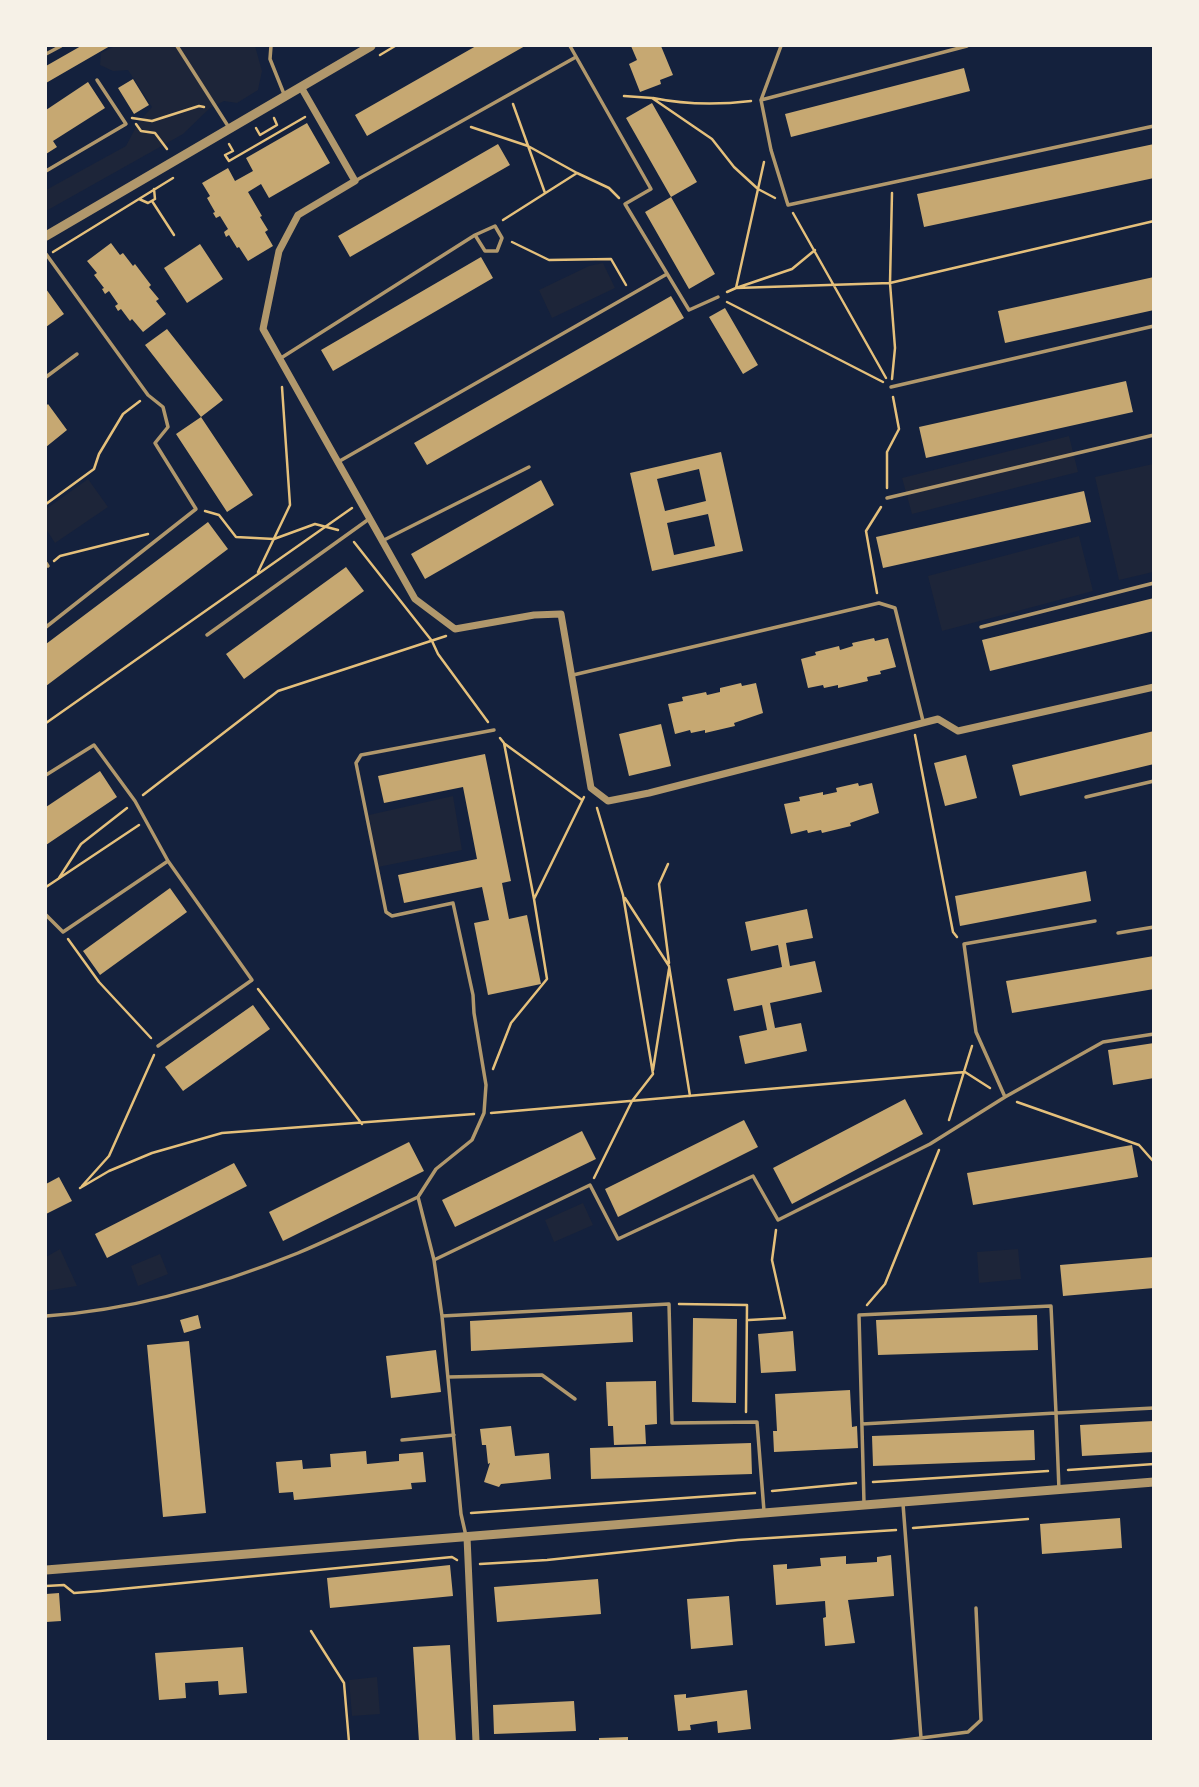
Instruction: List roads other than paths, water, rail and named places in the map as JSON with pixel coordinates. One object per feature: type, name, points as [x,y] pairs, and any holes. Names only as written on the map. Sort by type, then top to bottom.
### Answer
[{"type":"street","points":[[46,236],[371,46]]},
{"type":"street","points":[[300,87],[355,181],[298,215],[279,251],[263,329],[415,599],[455,629],[534,615],[561,614],[591,788],[608,801],[939,719],[958,731],[1153,687]]},
{"type":"street","points":[[46,1570],[1153,1482]]},
{"type":"street","points":[[467,1537],[475,1741]]},
{"type":"lane","points":[[46,54],[61,46]]},
{"type":"lane","points":[[177,46],[230,128]]},
{"type":"lane","points":[[271,46],[270,59],[284,96]]},
{"type":"lane","points":[[570,46],[651,189],[625,204],[689,310],[718,297]]},
{"type":"lane","points":[[781,46],[761,100],[771,150],[788,205],[1153,126]]},
{"type":"lane","points":[[761,100],[967,46]]},
{"type":"lane","points":[[355,181],[576,57]]},
{"type":"lane","points":[[46,171],[126,124],[97,80]]},
{"type":"lane","points":[[280,359],[475,235],[495,226],[502,238],[497,251],[485,251],[475,235]]},
{"type":"lane","points":[[46,255],[148,394],[163,407],[168,427],[155,443],[197,509],[46,626]]},
{"type":"lane","points":[[338,461],[667,274]]},
{"type":"lane","points":[[891,387],[1153,326]]},
{"type":"lane","points":[[46,377],[77,354]]},
{"type":"lane","points":[[887,498],[1153,435]]},
{"type":"lane","points":[[382,541],[529,467]]},
{"type":"lane","points":[[207,635],[369,519]]},
{"type":"lane","points":[[981,627],[1153,583]]},
{"type":"lane","points":[[573,675],[879,603],[895,608],[923,723]]},
{"type":"lane","points":[[46,1316],[142,1304],[233,1277],[298,1253],[418,1197],[436,1169],[472,1140],[484,1114],[486,1085],[473,995],[453,903],[392,916],[386,912],[356,763],[361,755],[494,730]]},
{"type":"lane","points":[[46,775],[94,745],[135,801],[168,861],[252,980],[158,1046]]},
{"type":"lane","points":[[1086,797],[1153,781]]},
{"type":"lane","points":[[46,915],[63,932],[168,861]]},
{"type":"lane","points":[[1005,1097],[976,1032],[964,944],[1095,921]]},
{"type":"lane","points":[[1118,933],[1153,927]]},
{"type":"lane","points":[[434,1260],[590,1185],[618,1239],[753,1176],[778,1220],[945,1135],[1005,1097],[1103,1042],[1153,1034]]},
{"type":"lane","points":[[418,1197],[434,1260],[461,1514],[467,1537]]},
{"type":"lane","points":[[442,1316],[669,1304],[672,1423],[757,1422],[764,1513]]},
{"type":"lane","points":[[864,1505],[859,1315],[1051,1306],[1059,1490]]},
{"type":"lane","points":[[448,1377],[542,1375],[575,1399]]},
{"type":"lane","points":[[862,1424],[1153,1408]]},
{"type":"lane","points":[[402,1440],[454,1435]]},
{"type":"lane","points":[[902,1502],[921,1738]]},
{"type":"lane","points":[[888,1741],[968,1732],[981,1720],[976,1608]]}]
